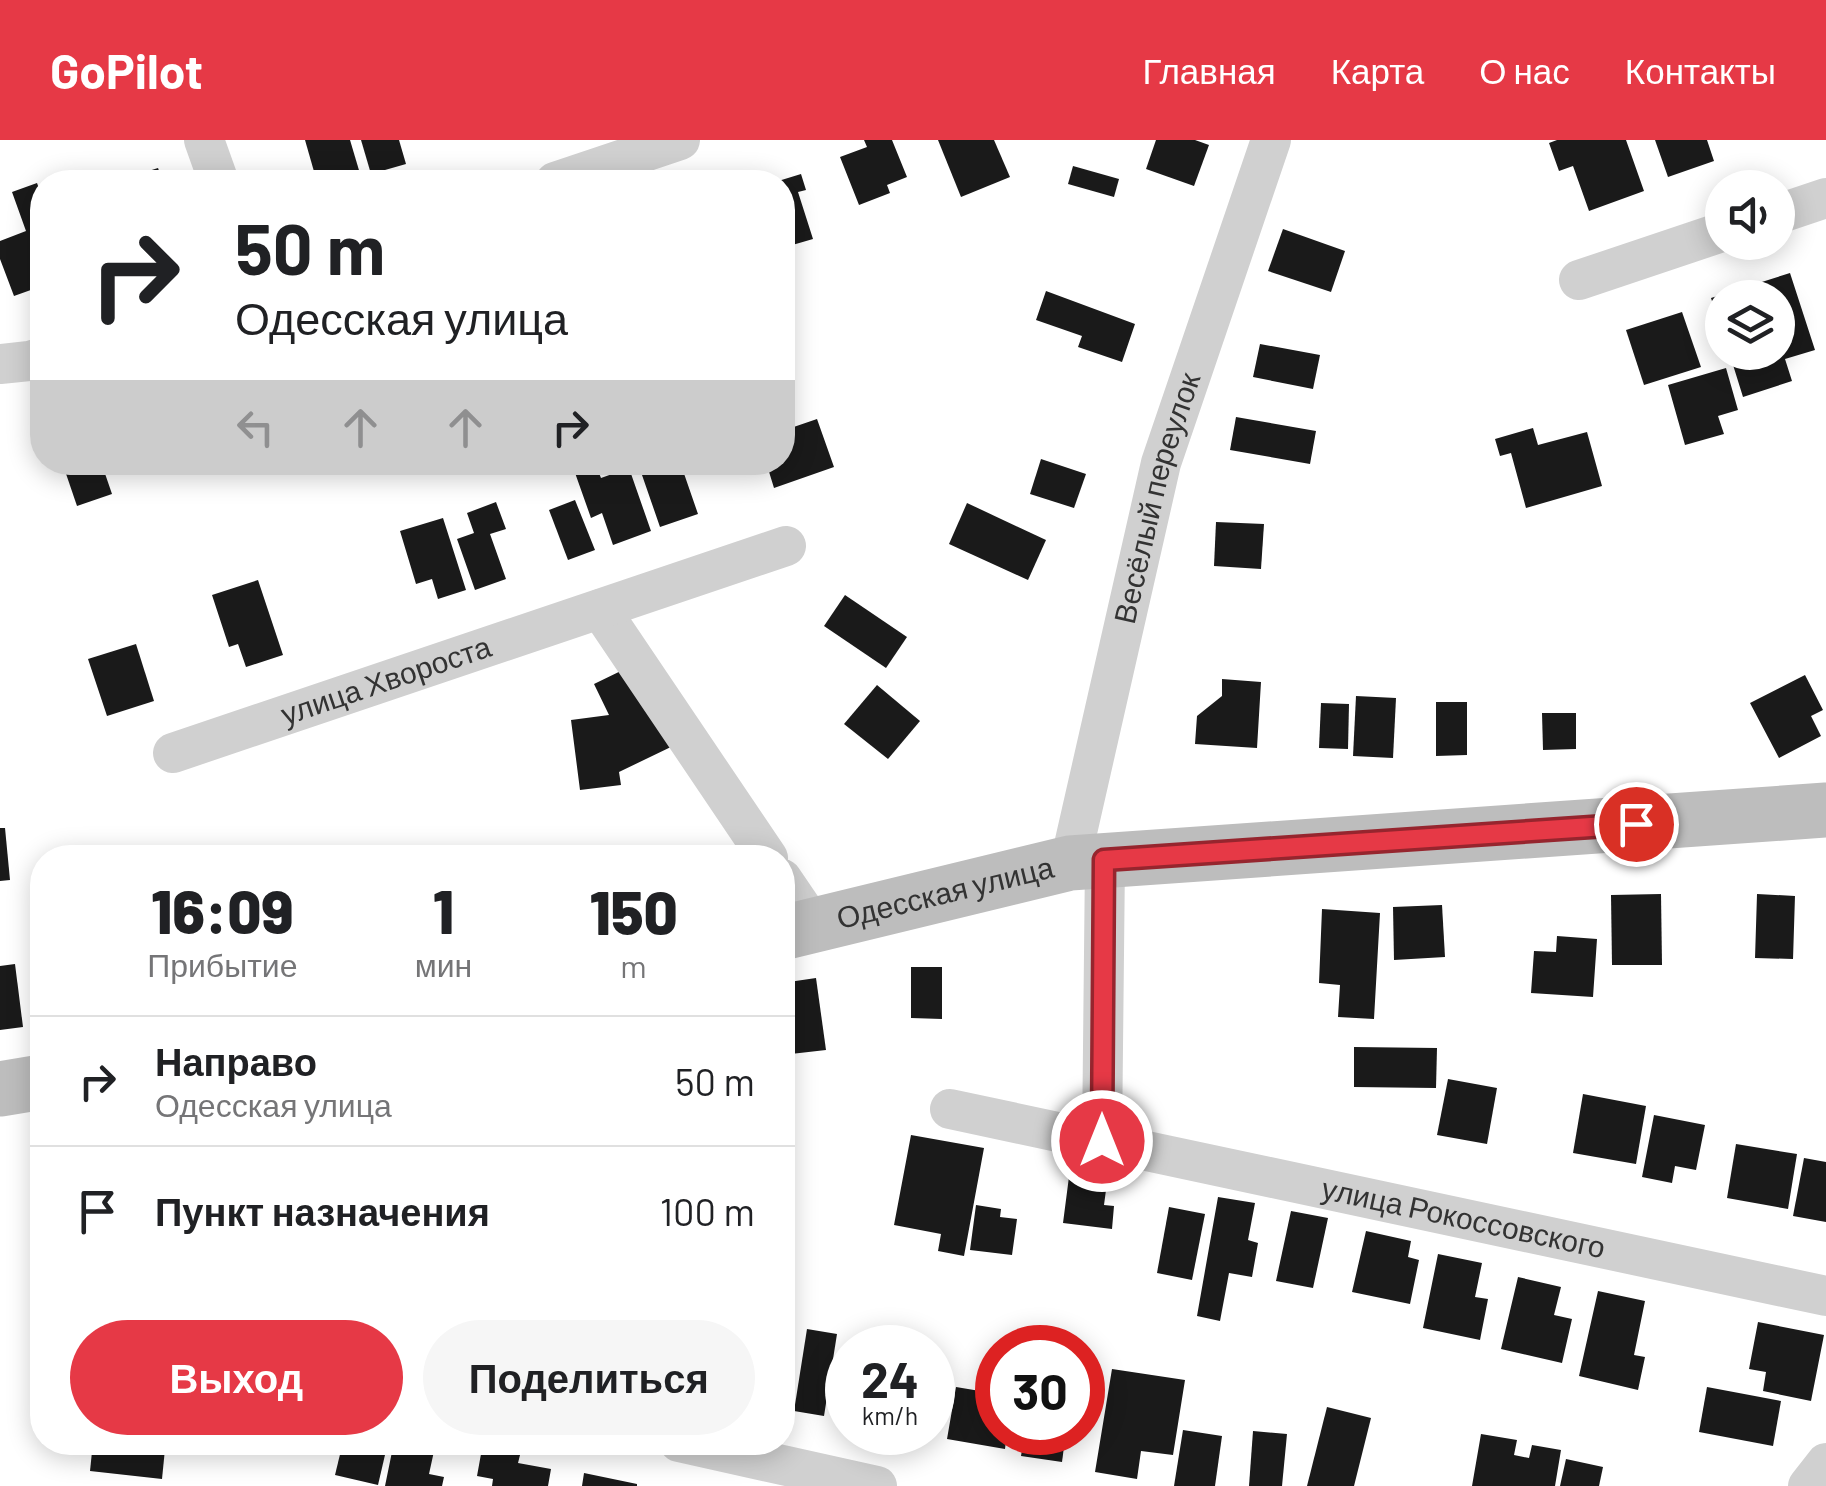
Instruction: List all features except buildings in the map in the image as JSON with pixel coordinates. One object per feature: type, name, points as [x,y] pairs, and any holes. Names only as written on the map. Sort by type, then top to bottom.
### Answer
[{"type":"main road","name":"Одесская улица","points":[[798,930],[1087,861],[1826,810]]},
{"type":"main road","points":[[0,1089],[30,1084]]},
{"type":"street","points":[[204,140],[215,170]]},
{"type":"street","points":[[591,170],[680,140]]},
{"type":"street","name":"Весёлый переулок","points":[[1087,861],[1161,463],[1270,140]]},
{"type":"street","points":[[1795,208],[1826,198]]},
{"type":"street","points":[[1579,280],[1705,238]]},
{"type":"street","points":[[0,364],[30,361]]},
{"type":"street","name":"улица Хвороста","points":[[174,753],[786,546]]},
{"type":"street","points":[[600,609],[759,845]]},
{"type":"street","points":[[1087,861],[1102,1141]]},
{"type":"street","name":"улица Рокоссовского","points":[[950,1109],[1826,1296]]},
{"type":"street","points":[[738,1455],[877,1486]]},
{"type":"street","points":[[1808,1486],[1826,1463]]},
{"type":"route","points":[[1102,1141],[1104,860],[1636,824]]}]
